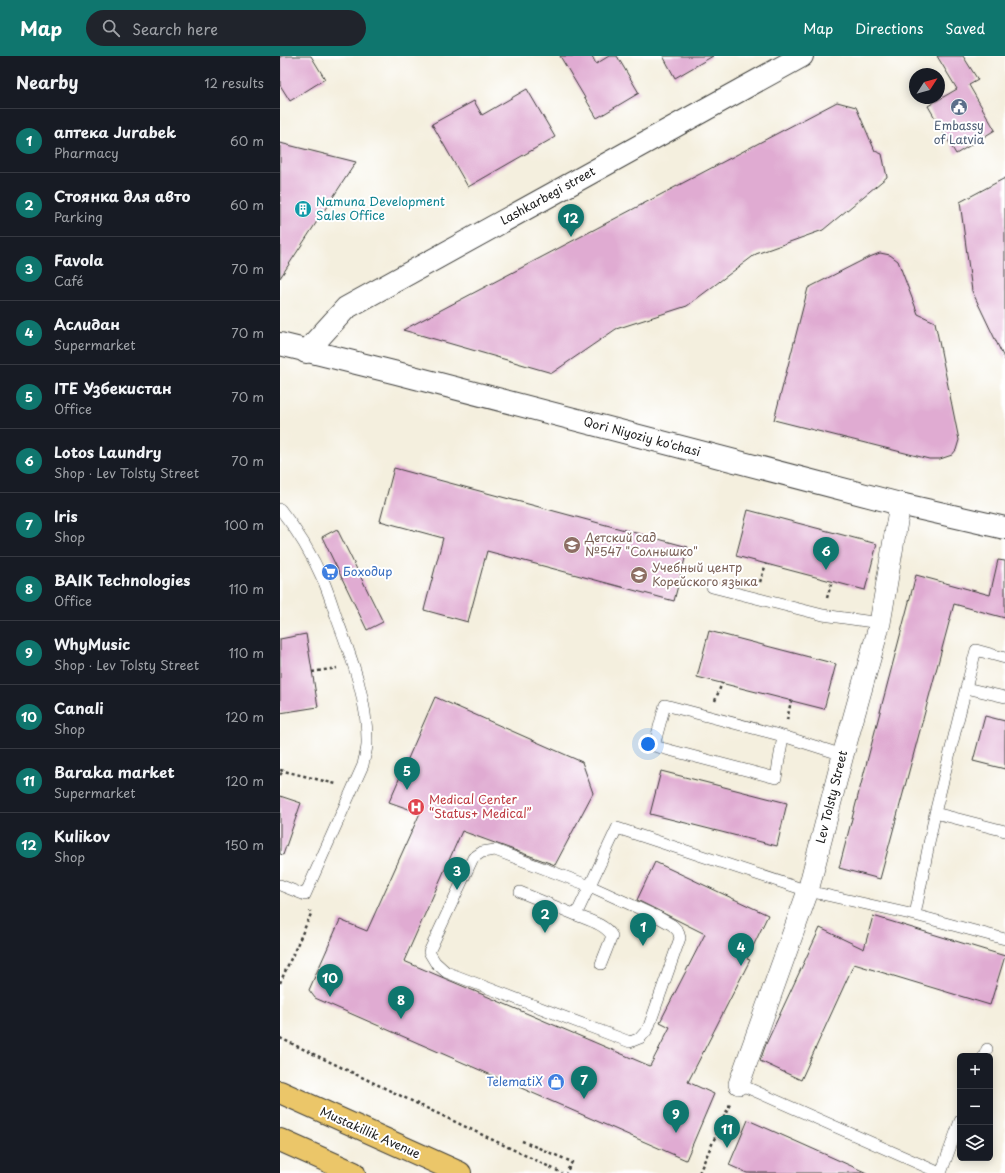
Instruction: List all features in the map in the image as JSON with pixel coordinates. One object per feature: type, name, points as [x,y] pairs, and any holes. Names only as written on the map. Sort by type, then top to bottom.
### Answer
[{"type":"main road","name":"Mustakillik Avenue","points":[[280,1092],[460,1173]]},
{"type":"main road","points":[[280,1140],[354,1173]]},
{"type":"street","name":"Lashkarbegi street","points":[[306,352],[346,308],[802,56]]},
{"type":"street","name":"Qori Niyoziy ko'chasi","points":[[280,344],[306,352],[397,373],[900,504],[1005,528]]},
{"type":"street","name":"Lev Tolsty Street","points":[[738,1084],[808,891],[843,755],[880,623],[900,504]]},
{"type":"lane","points":[[280,508],[292,525],[324,582],[354,666],[363,703],[367,745],[363,765],[305,895],[280,885]]},
{"type":"lane","points":[[712,588],[823,615],[880,623]]},
{"type":"lane","points":[[915,915],[935,813],[976,650],[1005,658]]},
{"type":"lane","points":[[966,688],[1005,698]]},
{"type":"lane","points":[[783,736],[776,778],[654,746],[665,705],[783,736],[843,755]]},
{"type":"lane","points":[[935,813],[1005,831]]},
{"type":"lane","points":[[576,915],[617,828],[808,891],[915,915],[1005,939]]},
{"type":"lane","points":[[494,850],[590,886],[658,917],[672,925],[678,931],[680,938],[648,1029],[640,1038],[630,1042],[446,972],[435,962],[429,952],[473,858],[482,852],[494,850]]},
{"type":"lane","points":[[520,892],[600,925],[608,931],[612,936],[601,964]]},
{"type":"lane","points":[[738,1084],[940,1173],[958,1125]]},
{"type":"path","points":[[312,672],[354,666]]},
{"type":"path","points":[[280,770],[353,788]]},
{"type":"path","points":[[280,775],[284,770]]},
{"type":"path","points":[[280,983],[311,914],[305,895]]},
{"type":"path","points":[[280,1038],[562,1173]]},
{"type":"path","points":[[699,1173],[738,1084]]},
{"type":"path","points":[[522,1141],[572,1162],[566,1173]]},
{"type":"building","points":[[280,56],[311,56],[325,79],[290,101],[280,85]]},
{"type":"building","points":[[560,56],[592,56],[596,64],[609,56],[617,56],[639,93],[597,118]]},
{"type":"building","points":[[663,56],[713,56],[675,78]]},
{"type":"building","points":[[937,56],[963,56],[978,80],[969,85],[995,130],[956,154],[928,106],[931,104],[945,104],[945,96],[957,89]]},
{"type":"building","points":[[527,89],[555,137],[468,187],[432,124],[474,101],[482,115]]},
{"type":"building","points":[[837,102],[856,107],[875,151],[882,154],[887,177],[823,230],[756,254],[687,306],[616,329],[552,373],[403,330]]},
{"type":"building","name":"Namuna Development Sales Office","points":[[280,143],[356,162],[280,278]]},
{"type":"building","points":[[1005,178],[1005,360],[972,291],[960,202]]},
{"type":"building","points":[[880,253],[890,255],[898,261],[918,314],[935,322],[959,440],[956,450],[952,455],[940,459],[929,459],[774,420],[808,288]]},
{"type":"building","name":"Детский сад №547 \"Солнышко\"","points":[[394,468],[688,547],[674,601],[487,551],[468,622],[424,610],[443,538],[380,521]]},
{"type":"building","points":[[748,510],[877,544],[865,590],[736,556]]},
{"type":"building","points":[[337,529],[383,622],[367,630],[322,537]]},
{"type":"building","points":[[998,560],[1005,561],[1005,618],[954,604],[880,879],[839,868],[916,575],[990,595]]},
{"type":"building","points":[[709,631],[836,664],[824,709],[697,677]]},
{"type":"building","points":[[306,634],[318,707],[280,713],[280,639]]},
{"type":"building","points":[[435,697],[582,762],[593,793],[555,865],[462,831],[404,961],[650,1066],[670,1027],[660,1022],[705,934],[637,900],[655,862],[768,915],[747,959],[750,960],[688,1082],[714,1094],[686,1160],[315,998],[309,990],[340,920],[367,931],[420,813],[389,802]]},
{"type":"building","points":[[985,716],[1005,721],[1005,769],[973,761]]},
{"type":"building","points":[[661,771],[787,803],[777,846],[650,814]]},
{"type":"building","points":[[280,796],[301,803],[283,855],[280,854]]},
{"type":"building","points":[[873,916],[1005,956],[990,1005],[854,964],[801,1080],[760,1061],[766,1044],[820,928],[864,949]]},
{"type":"building","points":[[748,1120],[867,1173],[747,1173],[729,1165]]},
{"type":"place","name":"Embassy of Latvia","points":[[959,107]]},
{"type":"place","name":"Namuna Development Sales Office","points":[[303,209]]},
{"type":"place","name":"Kulikov","points":[[571,237]]},
{"type":"place","name":"Детский сад №547 \"Солнышко\"","points":[[572,545]]},
{"type":"place","name":"Lotos Laundry","points":[[826,570]]},
{"type":"place","name":"Боходир","points":[[330,572]]},
{"type":"place","name":"Учебный центр Корейского языка","points":[[639,575]]},
{"type":"place","name":"ITE Узбекистан","points":[[407,790]]},
{"type":"place","name":"Medical Center “Status+ Medical”","points":[[416,807]]},
{"type":"place","name":"Favola","points":[[457,890]]},
{"type":"place","name":"Стоянка для авто","points":[[545,933]]},
{"type":"place","name":"аптека Jurabek","points":[[643,946]]},
{"type":"place","name":"Аслидан","points":[[741,966]]},
{"type":"place","name":"Canali","points":[[330,997]]},
{"type":"place","name":"BAIK Technologies","points":[[401,1019]]},
{"type":"place","name":"TelematiX","points":[[556,1082]]},
{"type":"place","name":"Iris","points":[[584,1099]]},
{"type":"place","name":"WhyMusic","points":[[676,1133]]},
{"type":"place","name":"Baraka market","points":[[727,1148]]}]
